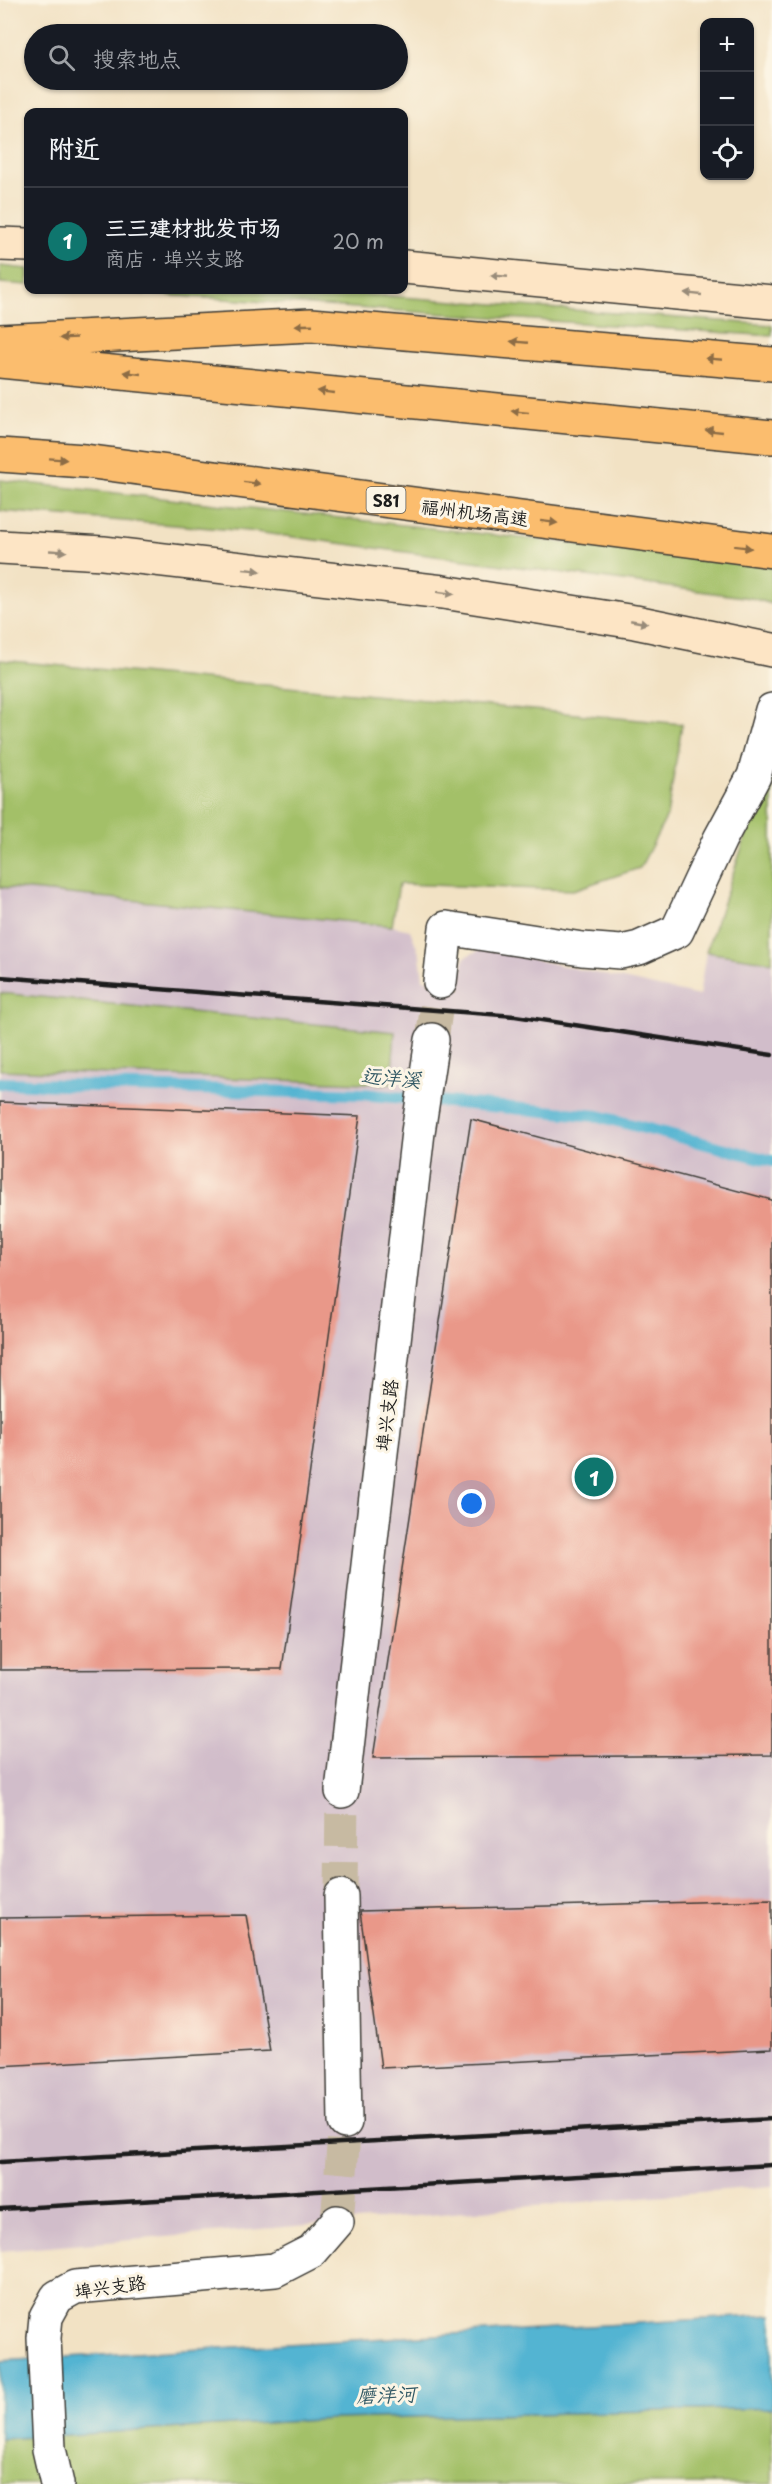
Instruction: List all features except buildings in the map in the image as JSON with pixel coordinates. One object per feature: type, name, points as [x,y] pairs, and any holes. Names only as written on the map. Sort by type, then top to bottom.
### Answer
[{"type":"highway","points":[[0,341],[311,325],[772,364]]},
{"type":"highway","points":[[0,361],[772,437]]},
{"type":"highway","name":"福州机场高速","points":[[0,455],[85,461],[772,551]]},
{"type":"main road","points":[[0,244],[24,245]]},
{"type":"main road","points":[[408,267],[772,302]]},
{"type":"main road","points":[[0,547],[104,553],[443,592],[635,621],[772,650]]},
{"type":"street","points":[[440,982],[446,928],[582,949],[621,952],[639,948],[677,931],[720,839],[754,776],[772,710]]},
{"type":"street","name":"埠兴支路","points":[[342,1791],[418,1132],[432,1040]]},
{"type":"street","points":[[340,1896],[345,2122]]},
{"type":"street","name":"埠兴支路","points":[[57,2484],[49,2450],[44,2338],[46,2317],[57,2297],[75,2287],[275,2270],[312,2251],[337,2222]]},
{"type":"shaded area","points":[[0,887],[392,926],[410,930],[420,955],[423,979],[458,983],[465,957],[483,948],[699,996],[706,952],[772,962],[772,2186],[0,2251]]},
{"type":"green space","points":[[0,266],[24,269],[24,285],[0,283]]},
{"type":"green space","points":[[149,294],[361,294],[772,325],[772,336]]},
{"type":"green space","points":[[0,480],[772,566],[772,604],[751,598],[248,531],[0,511]]},
{"type":"green space","points":[[0,660],[682,724],[667,816],[640,868],[573,890],[399,884],[392,926],[0,887]]},
{"type":"green space","points":[[772,760],[772,962],[706,952]]},
{"type":"green space","points":[[0,993],[395,1032],[391,1084],[0,1070]]},
{"type":"green space","points":[[772,2408],[772,2484],[0,2484],[0,2439],[332,2419]]},
{"type":"water","name":"磨洋河","points":[[772,2315],[772,2408],[332,2419],[0,2439],[0,2361]]},
{"type":"waterway","name":"远洋溪","points":[[0,1083],[362,1094],[598,1116],[772,1161]]},
{"type":"tunnel","points":[[432,1040],[440,982]]},
{"type":"tunnel","points":[[341,1896],[342,1791]]},
{"type":"tunnel","points":[[337,2222],[345,2122]]},
{"type":"railway","points":[[0,977],[515,1016],[772,1055]]},
{"type":"railway","points":[[0,2162],[772,2119]]},
{"type":"railway","points":[[0,2209],[772,2165]]},
{"type":"place","name":"三三建材批发市场","points":[[594,1477]]}]
